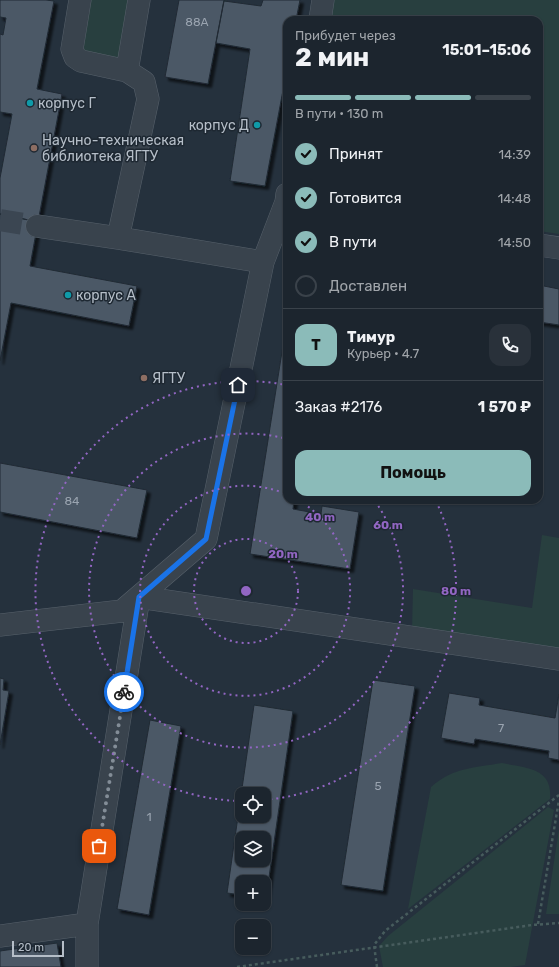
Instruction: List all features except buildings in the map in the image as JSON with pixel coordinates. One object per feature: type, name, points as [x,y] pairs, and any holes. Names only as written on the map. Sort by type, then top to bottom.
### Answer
[{"type":"lane","points":[[80,0],[72,49],[75,57],[81,61],[127,70],[144,82],[148,99],[118,238]]},
{"type":"lane","points":[[127,70],[139,0]]},
{"type":"lane","points":[[321,16],[323,0]]},
{"type":"lane","points":[[0,625],[122,611],[206,539],[264,262],[283,210]]},
{"type":"lane","points":[[37,226],[264,262]]},
{"type":"lane","points":[[543,246],[559,248]]},
{"type":"lane","points":[[139,597],[559,659]]},
{"type":"lane","points":[[87,967],[87,924],[139,597]]},
{"type":"lane","points":[[0,936],[87,924]]},
{"type":"path","points":[[377,967],[374,945],[385,931],[559,795]]},
{"type":"path","points":[[538,924],[559,800]]},
{"type":"path","points":[[237,967],[538,924],[559,923]]},
{"type":"green space","points":[[89,0],[130,0],[121,60],[84,51],[83,44]]},
{"type":"green space","points":[[333,0],[559,0],[559,234],[543,232],[543,16],[331,16]]},
{"type":"green space","points":[[542,535],[559,538],[559,654],[412,630],[413,589],[532,608]]},
{"type":"green space","points":[[502,763],[528,768],[542,775],[550,788],[550,799],[408,909],[431,787],[440,780],[456,772],[465,769]]},
{"type":"green space","points":[[548,807],[554,810],[525,965],[511,967],[383,967],[379,946],[388,936]]},
{"type":"green space","points":[[559,829],[559,914],[546,914]]},
{"type":"tunnel","points":[[0,220],[37,226]]},
{"type":"way so far","points":[[99,846],[124,692]]},
{"type":"place","name":"корпус Г","points":[[30,103]]},
{"type":"place","name":"корпус Д","points":[[257,125]]},
{"type":"place","name":"Научно-техническая библиотека ЯГТУ","points":[[34,148]]},
{"type":"place","name":"корпус А","points":[[68,295]]},
{"type":"place","name":"ЯГТУ","points":[[144,378]]},
{"type":"route","points":[[124,692],[139,597],[206,539],[238,385]]}]
